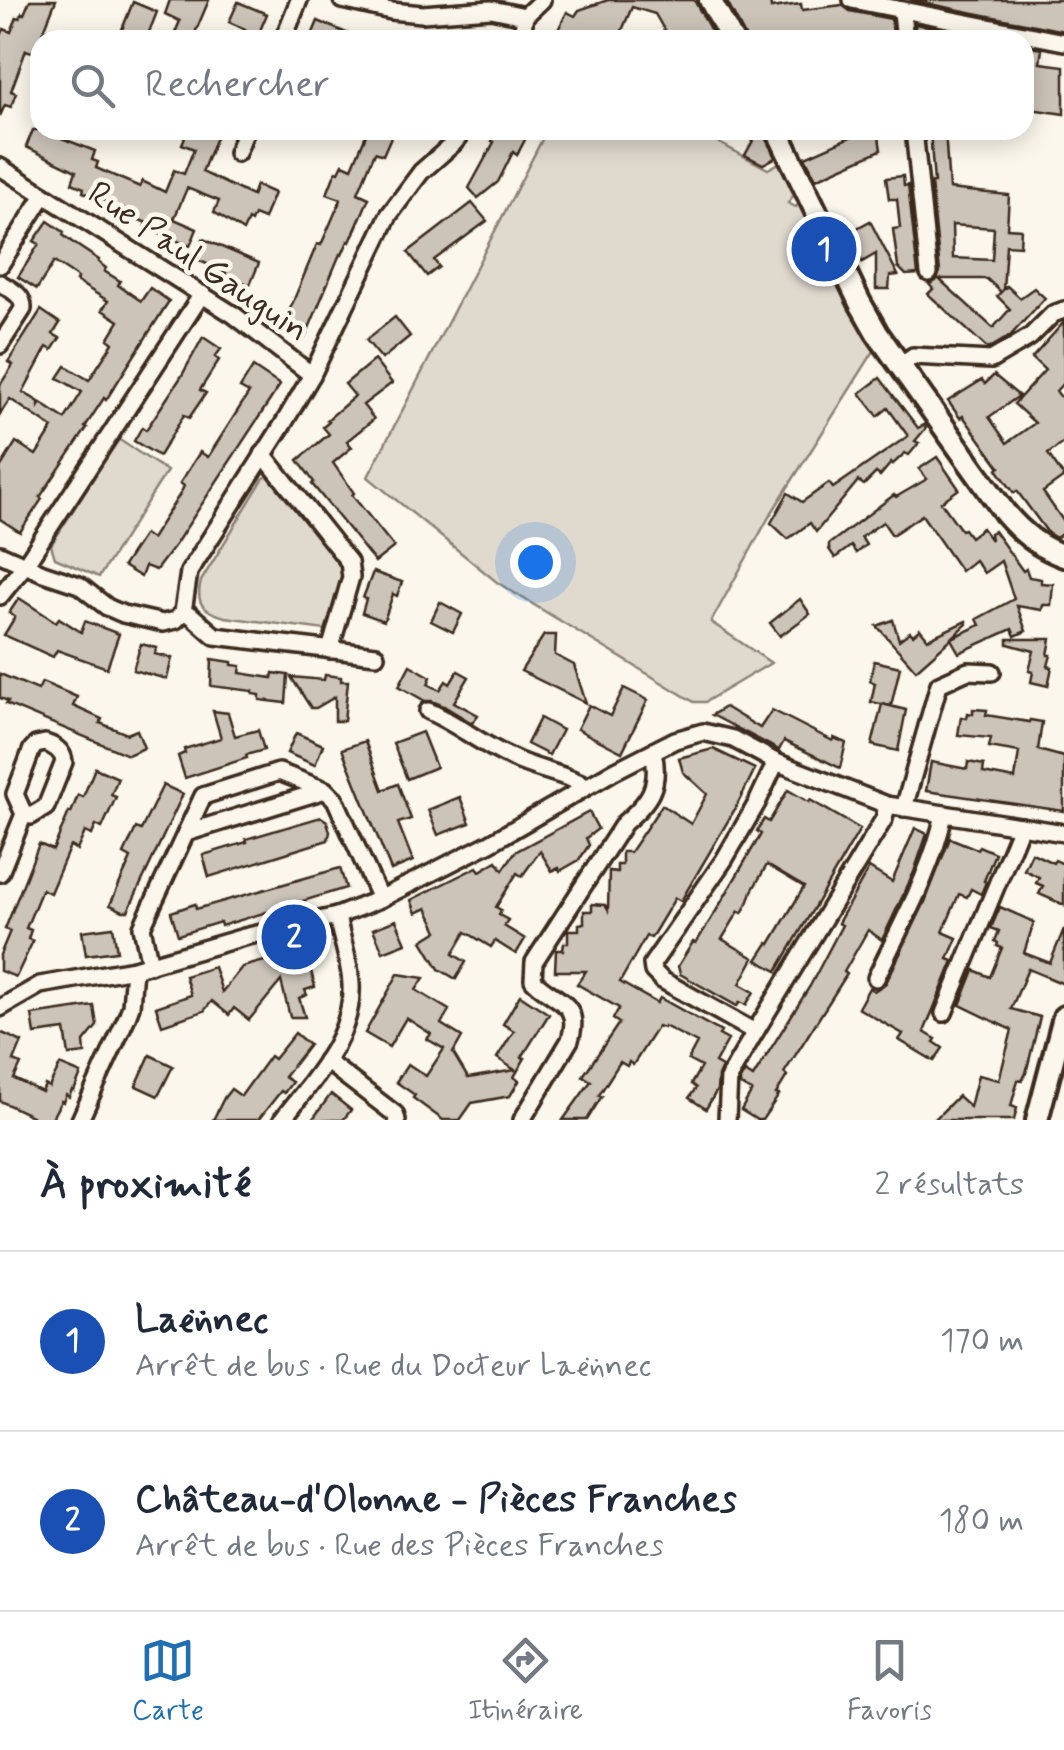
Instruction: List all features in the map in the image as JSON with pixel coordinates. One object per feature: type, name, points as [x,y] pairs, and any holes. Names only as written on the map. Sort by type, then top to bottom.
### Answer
[{"type":"street","points":[[287,30],[299,0]]},
{"type":"street","points":[[342,0],[422,14],[491,10],[525,16]]},
{"type":"street","points":[[522,30],[525,16],[542,0]]},
{"type":"street","points":[[710,0],[726,30]]},
{"type":"street","points":[[852,0],[999,30]]},
{"type":"street","points":[[902,12],[904,30]]},
{"type":"street","points":[[1034,36],[1064,42]]},
{"type":"street","points":[[237,153],[242,140]]},
{"type":"street","points":[[0,554],[78,586],[122,614],[163,623],[176,620],[183,612],[188,572],[312,375],[389,215],[422,172],[457,140]]},
{"type":"street","points":[[783,140],[860,304],[899,366],[1022,533],[1042,548],[1064,556]]},
{"type":"street","points":[[915,140],[929,272]]},
{"type":"street","name":"Rue Paul Gauguin","points":[[0,167],[246,323],[312,375]]},
{"type":"street","points":[[0,265],[44,195]]},
{"type":"street","points":[[0,282],[23,303],[0,345]]},
{"type":"street","points":[[0,596],[202,294]]},
{"type":"street","points":[[899,366],[913,356],[991,360],[1064,310]]},
{"type":"street","points":[[263,454],[349,562],[351,577],[330,650]]},
{"type":"street","points":[[183,612],[215,636],[376,655]]},
{"type":"street","points":[[904,808],[939,684],[968,671],[992,672]]},
{"type":"street","points":[[428,711],[513,759],[587,786]]},
{"type":"street","points":[[0,1008],[40,986],[142,967],[244,937],[336,916],[380,899],[675,740],[703,732],[732,739],[776,762],[887,805],[1064,833]]},
{"type":"street","points":[[522,1120],[570,1040],[572,1030],[572,1011],[532,980],[534,962],[624,823],[644,807],[656,778],[653,752]]},
{"type":"street","points":[[755,1032],[662,980],[652,971],[652,964],[724,860],[776,762]]},
{"type":"street","points":[[80,1120],[131,1006],[142,967],[142,928],[203,796],[279,772],[324,790],[335,799],[380,899]]},
{"type":"street","points":[[186,833],[324,790]]},
{"type":"street","points":[[727,1120],[729,1077],[884,819],[887,805]]},
{"type":"street","points":[[0,873],[24,814]]},
{"type":"street","points":[[876,978],[913,901],[944,814]]},
{"type":"street","points":[[944,1013],[1021,826]]},
{"type":"street","points":[[282,1120],[326,1061],[347,1021],[351,984],[336,916]]},
{"type":"street","points":[[1037,1120],[1064,1017]]},
{"type":"street","points":[[326,1061],[395,1114],[397,1120]]},
{"type":"shaded area","points":[[542,140],[714,140],[768,169],[781,162],[795,193],[788,203],[796,207],[799,203],[847,306],[874,351],[769,517],[711,622],[771,663],[705,702],[694,702],[498,583],[368,477]]},
{"type":"shaded area","points":[[118,439],[167,471],[99,577],[55,558],[51,545]]},
{"type":"shaded area","points":[[270,474],[343,561],[345,577],[325,630],[225,617],[206,609],[200,601],[201,581],[263,479]]},
{"type":"building","points":[[30,0],[56,0],[44,30],[30,30],[30,51],[26,50],[11,91],[16,93],[11,107],[5,105],[0,116],[0,38],[4,29],[11,32],[17,17],[24,14]]},
{"type":"building","points":[[170,0],[209,0],[196,30],[176,30],[180,21],[165,14]]},
{"type":"building","points":[[608,0],[694,0],[710,30],[664,30],[655,14],[632,7],[622,30],[558,30],[567,12],[575,16],[579,10]]},
{"type":"building","points":[[726,0],[770,0],[771,8],[801,4],[802,10],[842,5],[850,11],[891,19],[893,30],[742,30]]},
{"type":"building","points":[[910,0],[1064,0],[1064,31]]},
{"type":"building","points":[[133,2],[157,12],[150,30],[122,30]]},
{"type":"building","points":[[238,2],[267,14],[260,30],[245,30],[229,22]]},
{"type":"building","points":[[318,21],[339,30],[314,30]]},
{"type":"building","points":[[915,24],[945,30],[915,30]]},
{"type":"building","points":[[1034,48],[1042,49],[1040,63],[1064,66],[1064,114],[1034,110]]},
{"type":"building","points":[[30,137],[67,140],[95,151],[92,160],[98,162],[96,168],[140,187],[142,181],[165,192],[174,170],[184,174],[194,149],[182,144],[184,140],[215,140],[202,172],[252,196],[256,185],[274,193],[264,219],[254,215],[243,231],[214,212],[219,201],[187,188],[174,219],[197,229],[190,246],[145,228],[147,223],[137,219],[139,215],[83,192],[84,188],[72,183],[76,171],[26,147]]},
{"type":"building","points":[[364,140],[390,140],[383,155],[375,152],[358,193],[369,198],[350,242],[340,254],[305,338],[283,326],[317,244],[321,245],[341,199],[327,194],[336,171],[343,164],[352,168]]},
{"type":"building","points":[[525,140],[517,155],[513,152],[498,182],[478,198],[469,188],[492,141]]},
{"type":"building","points":[[753,140],[767,140],[775,158],[763,164],[745,155]]},
{"type":"building","points":[[843,140],[880,140],[881,150],[816,179],[805,157]]},
{"type":"building","points":[[931,140],[946,140],[949,189],[1009,195],[1007,228],[1021,229],[1020,246],[1006,245],[1003,290],[1007,286],[1020,298],[1034,288],[1045,298],[1010,336],[988,349],[928,294],[933,289],[929,284],[936,281],[940,272]],"holes":[[[952,225],[994,228],[992,260],[953,258]],[[939,279],[987,279],[1001,292],[997,296],[1010,309],[993,328]]]},
{"type":"building","points":[[903,176],[904,186],[908,185],[918,274],[906,275],[898,267],[893,229],[900,228],[897,199],[889,199],[886,178]]},
{"type":"building","points":[[472,203],[487,221],[434,260],[439,267],[427,276],[408,252]]},
{"type":"building","points":[[48,221],[99,260],[106,268],[104,271],[120,281],[118,285],[141,301],[150,288],[169,301],[20,532],[0,519],[0,468],[16,442],[36,455],[53,428],[10,399],[0,414],[0,385],[13,365],[8,362],[41,310],[60,323],[53,334],[60,338],[52,350],[47,347],[23,392],[39,402],[39,406],[41,403],[65,419],[82,392],[58,378],[66,366],[89,380],[113,343],[108,339],[119,321],[102,310],[108,301],[54,262],[37,289],[18,277]]},
{"type":"building","points":[[870,221],[898,275],[890,276],[889,289],[876,289],[876,254],[862,262],[848,233]]},
{"type":"building","points":[[203,239],[259,263],[250,285],[195,259]]},
{"type":"building","points":[[395,317],[410,336],[382,359],[366,340]]},
{"type":"building","points":[[1064,322],[1064,382],[1056,391],[1064,401],[1064,442],[1048,454],[1064,477],[1043,492],[1064,522],[1064,532],[1056,538],[1017,491],[1014,493],[997,469],[1000,467],[948,401],[982,380],[985,384],[994,375],[1019,396],[989,417],[1007,443],[1035,423],[1014,404],[1045,370],[1032,358]]},
{"type":"building","points":[[203,337],[221,349],[215,357],[219,360],[200,390],[206,393],[189,418],[184,415],[159,456],[134,441],[142,427],[146,430]]},
{"type":"building","points":[[374,360],[392,383],[363,405],[374,419],[347,441],[352,447],[333,463],[352,495],[394,547],[375,562],[312,484],[298,460],[329,434],[323,427],[327,420],[355,396],[345,384]]},
{"type":"building","points":[[253,367],[280,385],[175,545],[156,570],[145,566],[141,577],[123,566],[144,534],[151,539],[180,494],[184,486],[180,483],[200,452],[208,457],[249,393],[240,388]]},
{"type":"building","points":[[880,378],[918,428],[926,428],[915,441],[919,443],[880,476],[876,473],[864,485],[858,481],[816,532],[810,523],[788,539],[771,523],[788,493],[802,502],[829,483],[833,488],[908,436],[888,408],[878,416],[860,393]]},
{"type":"building","points":[[937,457],[959,489],[941,502],[961,530],[970,537],[982,528],[991,540],[990,533],[994,531],[1029,577],[1053,584],[1051,605],[1043,605],[1042,610],[1017,606],[1026,631],[1015,636],[1012,629],[959,653],[951,639],[916,670],[877,626],[893,620],[899,640],[920,629],[928,639],[966,621],[952,638],[980,625],[977,619],[1014,599],[1001,561],[984,573],[975,560],[961,571],[922,515],[892,535],[883,522],[861,537],[866,545],[856,553],[851,546],[835,558],[829,544],[894,495],[927,479],[919,469]]},
{"type":"building","points":[[373,572],[402,582],[397,596],[393,594],[384,621],[362,613]]},
{"type":"building","points":[[19,598],[56,622],[59,618],[81,632],[85,621],[119,634],[107,668],[57,650],[53,657],[4,635],[15,617],[9,613]]},
{"type":"building","points":[[800,599],[810,614],[780,636],[770,623]]},
{"type":"building","points":[[440,602],[462,614],[453,632],[431,621]]},
{"type":"building","points":[[544,635],[556,635],[555,655],[574,665],[586,703],[521,671]]},
{"type":"building","points":[[1008,639],[1051,639],[1048,686],[1031,682],[1033,672],[1029,671],[1034,651],[1008,644]]},
{"type":"building","points":[[141,644],[157,648],[155,654],[172,658],[167,679],[133,670]]},
{"type":"building","points":[[212,659],[241,666],[240,673],[272,678],[273,673],[288,675],[286,703],[260,700],[260,695],[253,691],[211,686]]},
{"type":"building","points":[[874,661],[900,667],[891,706],[871,702]]},
{"type":"building","points":[[410,665],[431,677],[428,684],[440,690],[446,681],[450,684],[458,671],[469,677],[454,702],[478,715],[472,723],[399,686]]},
{"type":"building","points":[[0,674],[38,690],[42,682],[77,697],[73,706],[102,719],[100,723],[127,734],[137,730],[144,748],[128,755],[6,704],[8,701],[0,698]]},
{"type":"building","points":[[325,675],[348,681],[344,721],[335,721],[335,697],[311,708],[291,677],[324,680]]},
{"type":"building","points":[[624,688],[648,700],[622,752],[577,729],[589,705],[610,716]]},
{"type":"building","points":[[882,704],[906,710],[898,751],[872,745]]},
{"type":"building","points":[[725,707],[760,728],[772,710],[833,741],[834,738],[846,743],[840,768],[784,741],[779,750],[712,715]]},
{"type":"building","points":[[973,709],[987,710],[986,715],[1042,722],[1038,750],[1064,757],[1064,811],[926,791],[931,762],[967,769],[968,762],[984,765],[983,773],[1015,779],[1019,752],[989,747],[991,738],[958,735],[961,717],[973,714]]},
{"type":"building","points":[[213,711],[228,713],[235,736],[258,730],[264,750],[185,778],[178,756],[185,753],[184,749],[221,738]]},
{"type":"building","points":[[540,718],[562,730],[549,755],[527,744]]},
{"type":"building","points":[[422,732],[436,767],[407,779],[393,743]]},
{"type":"building","points":[[296,733],[323,745],[315,765],[287,753]]},
{"type":"building","points":[[365,741],[383,790],[398,784],[411,819],[398,823],[413,861],[391,870],[342,749]]},
{"type":"building","points":[[713,749],[755,769],[681,901],[675,898],[651,938],[646,936],[620,982],[657,1003],[660,998],[721,1032],[719,1035],[728,1040],[715,1063],[722,1067],[717,1090],[706,1109],[689,1098],[696,1088],[691,1084],[701,1067],[688,1060],[697,1043],[658,1026],[633,1065],[620,1062],[587,1120],[563,1120],[591,1081],[583,1076],[619,1023],[613,1019],[619,1008],[577,984],[586,971],[555,971],[556,950],[563,950],[564,943],[568,943],[568,930],[579,930],[579,924],[584,923],[584,911],[592,911],[592,904],[605,905],[608,910],[609,871],[617,872],[617,865],[622,865],[622,852],[630,852],[662,805],[691,824],[707,794],[683,772],[679,758]]},
{"type":"building","points":[[95,768],[118,778],[111,795],[116,797],[102,828],[96,825],[92,835],[85,832],[77,850],[70,846],[50,893],[42,889],[26,928],[31,930],[28,939],[33,941],[16,977],[0,971],[0,955],[10,931],[5,929],[39,844],[53,850],[69,812],[78,795],[83,797]]},
{"type":"building","points":[[163,785],[183,794],[128,911],[123,911],[110,905],[131,858],[124,854]]},
{"type":"building","points":[[788,790],[860,829],[777,971],[757,960],[804,887],[767,865],[742,913],[739,911],[722,939],[754,958],[740,984],[754,992],[746,1005],[740,1002],[737,1006],[680,974],[678,966],[716,911],[761,834],[757,831],[764,819],[769,822]]},
{"type":"building","points":[[460,797],[470,823],[438,835],[428,810]]},
{"type":"building","points":[[589,812],[598,829],[586,838],[589,845],[579,860],[560,871],[552,871],[540,851],[522,876],[517,873],[496,907],[501,910],[499,915],[508,920],[504,926],[525,939],[516,954],[495,941],[491,947],[466,932],[453,954],[466,962],[456,979],[439,969],[422,941],[438,931],[427,908],[416,913],[411,900],[477,867],[480,871],[497,861],[503,870],[515,852]]},
{"type":"building","points":[[321,817],[327,821],[328,840],[209,877],[203,855]]},
{"type":"building","points":[[915,828],[927,834],[882,940],[868,930],[844,972],[847,974],[784,1073],[787,1076],[776,1094],[779,1095],[762,1120],[757,1120],[741,1110],[752,1091],[740,1085],[740,1080],[745,1072],[753,1077],[810,986],[842,925],[838,923],[869,868],[892,882]]},
{"type":"building","points":[[950,838],[995,853],[981,894],[971,889],[967,897],[959,894],[943,932],[957,938],[948,959],[953,961],[924,1032],[943,1048],[934,1061],[899,1040],[903,1034],[858,1008],[869,988],[874,991],[886,983]]},
{"type":"building","points":[[1032,853],[1064,864],[1064,905],[1039,894],[1043,886],[1036,883],[1039,877],[1024,870]]},
{"type":"building","points":[[340,868],[346,888],[178,935],[171,912],[195,904],[196,909]]},
{"type":"building","points":[[1000,907],[1034,922],[1024,953],[1050,963],[1064,929],[1064,984],[1028,969],[1011,1009],[1040,1017],[1026,1073],[1022,1081],[1018,1080],[1011,1106],[1017,1108],[1014,1120],[934,1120],[958,1096],[970,1107],[978,1075],[999,1080],[1012,1030],[960,1005],[974,970],[990,977],[1002,948],[995,941],[999,931],[991,928]]},
{"type":"building","points":[[396,920],[406,943],[383,952],[373,929]]},
{"type":"building","points":[[113,927],[117,951],[86,955],[82,931]]},
{"type":"building","points":[[317,947],[321,960],[312,962],[310,967],[315,987],[305,990],[307,995],[299,998],[305,1017],[290,1017],[281,981],[249,1020],[234,1008],[229,1015],[212,1001],[204,1011],[162,1025],[156,1007],[191,995],[185,976],[214,967],[222,992],[242,967]]},
{"type":"building","points":[[398,974],[424,978],[416,990],[449,1010],[441,1024],[462,1037],[453,1053],[468,1078],[515,1070],[497,1058],[514,1031],[503,1024],[520,995],[549,1014],[522,1057],[525,1058],[514,1077],[519,1081],[510,1096],[472,1103],[460,1120],[443,1120],[396,1082],[408,1064],[426,1076],[444,1049],[427,1039],[431,1034],[406,1018],[389,1047],[365,1033]]},
{"type":"building","points":[[94,1006],[97,1026],[84,1042],[85,1053],[69,1055],[65,1030],[35,1034],[32,1015]]},
{"type":"building","points":[[0,1032],[22,1042],[14,1061],[21,1064],[14,1079],[42,1092],[45,1085],[49,1087],[60,1065],[81,1074],[74,1091],[61,1101],[51,1120],[30,1120],[32,1116],[0,1101]]},
{"type":"building","points":[[295,1033],[309,1045],[284,1077],[292,1082],[284,1093],[281,1091],[258,1120],[213,1120],[231,1089],[241,1096],[270,1056],[274,1059]]},
{"type":"building","points":[[150,1055],[173,1066],[158,1096],[136,1086]]},
{"type":"building","points":[[331,1094],[351,1110],[343,1120],[312,1120]]},
{"type":"place","name":"Laënnec","points":[[824,249]]},
{"type":"place","name":"Château-d'Olonne - Pièces Franches","points":[[294,937]]}]
